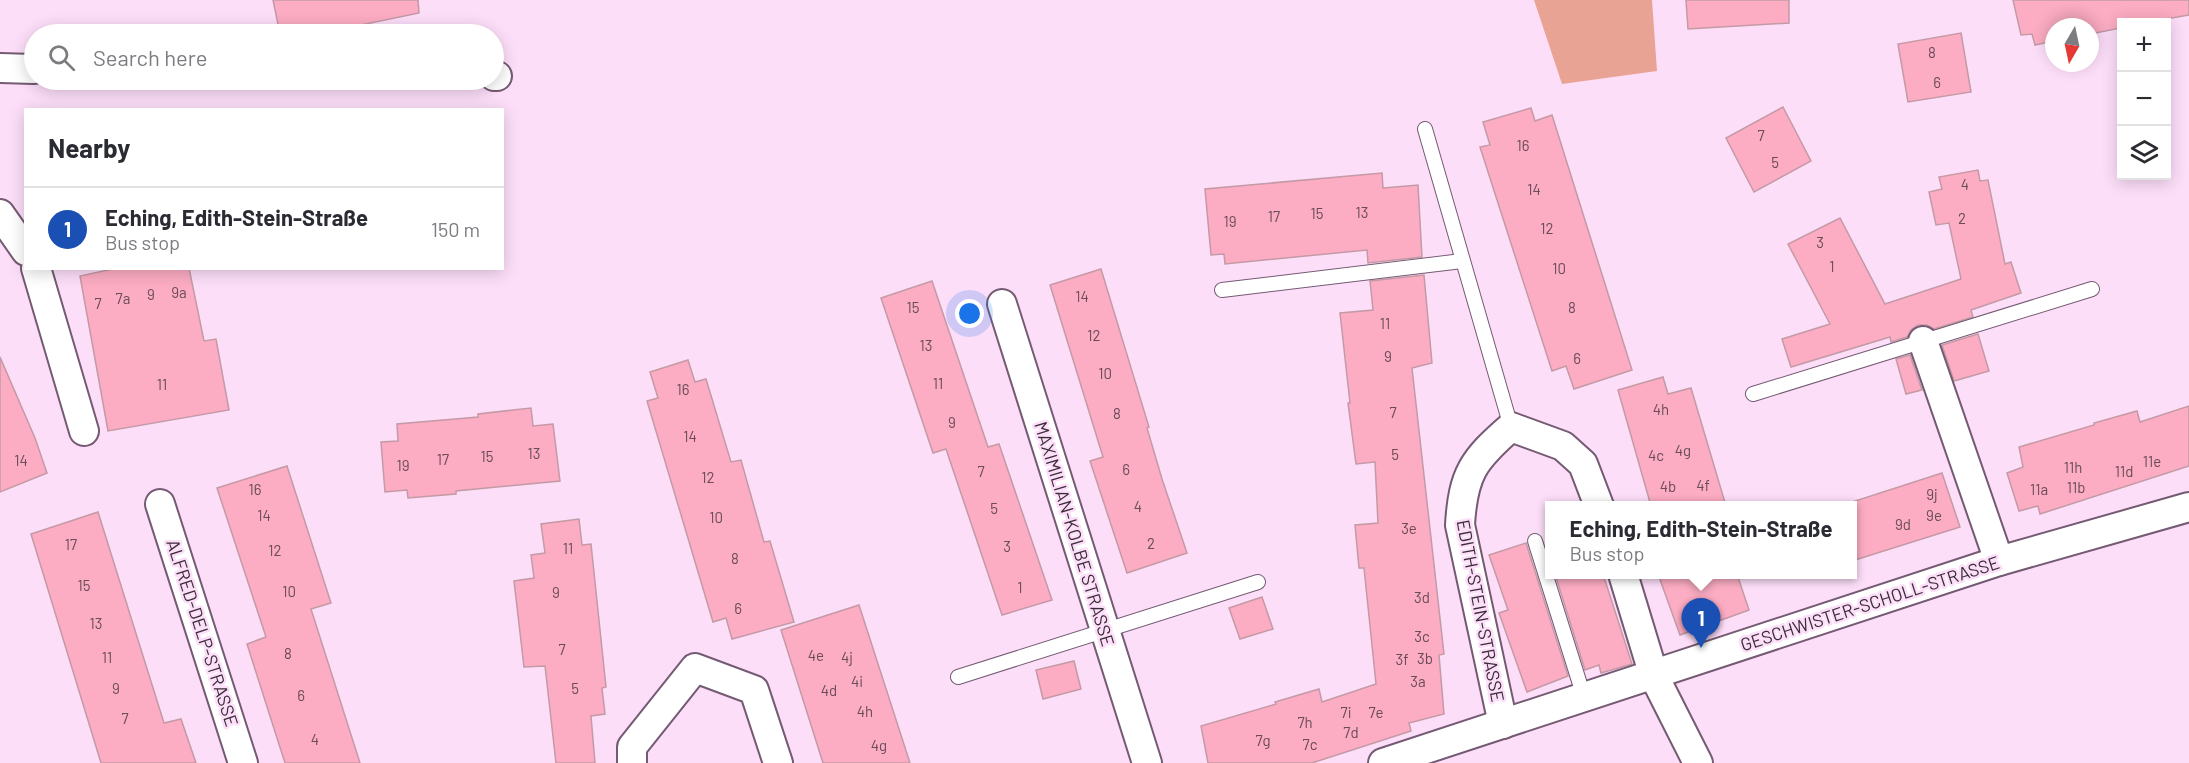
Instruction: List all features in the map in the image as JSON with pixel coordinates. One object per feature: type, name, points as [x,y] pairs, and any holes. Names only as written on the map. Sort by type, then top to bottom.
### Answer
[{"type":"street","points":[[0,68],[24,69]]},
{"type":"street","points":[[0,214],[24,248]]},
{"type":"street","points":[[37,270],[84,431]]},
{"type":"street","name":"MAXIMILIAN-KOLBE STRASSE","points":[[1002,304],[1147,763]]},
{"type":"street","points":[[1923,341],[1999,561]]},
{"type":"street","points":[[1511,427],[1563,446],[1577,458],[1583,464],[1597,501]]},
{"type":"street","name":"EDITH-STEIN-STRASSE","points":[[1503,724],[1460,525],[1462,500],[1468,475],[1485,449],[1511,427]]},
{"type":"street","name":"ALFRED-DELP-STRASSE","points":[[160,504],[243,763]]},
{"type":"street","name":"GESCHWISTER-SCHOLL-STRASSE","points":[[1383,763],[1999,561],[2189,507]]},
{"type":"street","points":[[1625,579],[1654,676],[1698,763]]},
{"type":"street","points":[[632,763],[632,747],[695,668],[754,690],[778,763]]},
{"type":"lane","points":[[1425,129],[1511,427]]},
{"type":"lane","points":[[1222,290],[1462,261]]},
{"type":"lane","points":[[1753,394],[2092,289]]},
{"type":"lane","points":[[1535,541],[1545,573]]},
{"type":"lane","points":[[1547,579],[1584,698]]},
{"type":"lane","points":[[958,677],[1258,582]]},
{"type":"shaded area","points":[[1534,0],[1652,0],[1657,71],[1562,84]]},
{"type":"building","points":[[273,0],[418,0],[419,13],[366,24],[278,24]]},
{"type":"building","points":[[1686,0],[1789,0],[1789,23],[1688,29]]},
{"type":"building","points":[[2013,0],[2189,0],[2189,15],[2171,18],[2117,18],[2117,29],[2099,32],[2099,18],[2045,18],[2045,43],[2035,45],[2032,34],[2021,35]]},
{"type":"building","points":[[1961,33],[1971,92],[1908,102],[1898,44]]},
{"type":"building","points":[[1783,107],[1811,161],[1754,192],[1726,138]]},
{"type":"building","points":[[1531,108],[1535,121],[1552,115],[1632,370],[1574,389],[1566,366],[1552,371],[1480,147],[1490,145],[1483,122]]},
{"type":"building","points":[[1978,170],[1980,181],[1988,180],[2005,264],[2011,262],[2021,293],[1971,310],[1973,317],[1934,329],[1927,325],[1918,325],[1907,337],[1891,342],[1890,337],[1791,367],[1782,339],[1830,324],[1788,244],[1840,218],[1885,304],[1961,279],[1949,223],[1936,225],[1929,192],[1942,189],[1939,177]]},
{"type":"building","points":[[1382,173],[1383,188],[1418,185],[1422,257],[1368,263],[1367,250],[1225,264],[1224,254],[1211,255],[1205,189]]},
{"type":"building","points":[[1101,269],[1149,427],[1147,428],[1162,479],[1187,553],[1127,573],[1090,461],[1103,457],[1050,285]]},
{"type":"building","points":[[108,270],[189,270],[204,341],[216,339],[229,410],[108,431],[80,276]]},
{"type":"building","points":[[1424,275],[1432,363],[1412,368],[1444,654],[1439,655],[1444,714],[1409,723],[1411,731],[1312,763],[1208,763],[1201,726],[1319,689],[1322,702],[1376,684],[1364,568],[1359,568],[1355,525],[1378,523],[1375,462],[1356,464],[1340,313],[1373,310],[1370,281]]},
{"type":"building","points":[[932,281],[988,447],[999,444],[1052,600],[1002,615],[946,449],[933,453],[881,298]]},
{"type":"building","points":[[1978,334],[1989,371],[1954,381],[1942,345]]},
{"type":"building","points":[[1910,355],[1922,390],[1906,394],[1896,359]]},
{"type":"building","points":[[0,357],[35,438],[47,473],[0,492]]},
{"type":"building","points":[[688,360],[695,382],[706,379],[731,462],[741,460],[764,542],[770,541],[794,622],[732,639],[726,618],[713,622],[647,401],[658,398],[650,372]]},
{"type":"building","points":[[1663,377],[1668,394],[1691,388],[1725,501],[1650,501],[1618,390]]},
{"type":"building","points":[[2189,406],[2189,466],[2040,514],[2038,506],[2019,511],[2007,473],[2023,467],[2019,447],[2137,411],[2140,422]]},
{"type":"building","points":[[531,408],[533,426],[553,424],[560,481],[408,498],[407,490],[385,492],[381,442],[398,441],[397,424],[478,417],[478,414]]},
{"type":"building","points":[[287,466],[331,603],[311,609],[360,763],[285,763],[247,644],[266,637],[217,488]]},
{"type":"building","points":[[1942,473],[1960,527],[1857,559],[1857,501],[1855,501]]},
{"type":"building","points":[[98,512],[164,723],[181,719],[196,763],[101,763],[31,534]]},
{"type":"building","points":[[579,519],[582,545],[591,544],[606,687],[602,688],[605,714],[591,716],[595,763],[556,763],[545,666],[524,667],[514,581],[534,578],[531,555],[545,553],[541,524]]},
{"type":"building","points":[[1526,543],[1568,676],[1527,692],[1499,613],[1508,610],[1489,555]]},
{"type":"building","points":[[1557,579],[1605,579],[1632,664],[1601,673],[1599,665],[1585,670]]},
{"type":"building","points":[[1660,579],[1739,579],[1749,610],[1680,635]]},
{"type":"building","points":[[1262,597],[1273,629],[1240,639],[1229,608]]},
{"type":"building","points":[[859,605],[910,763],[823,763],[781,630]]},
{"type":"building","points":[[1074,661],[1081,689],[1043,699],[1036,670]]},
{"type":"place","name":"Eching, Edith-Stein-Straße","points":[[1701,648]]}]
